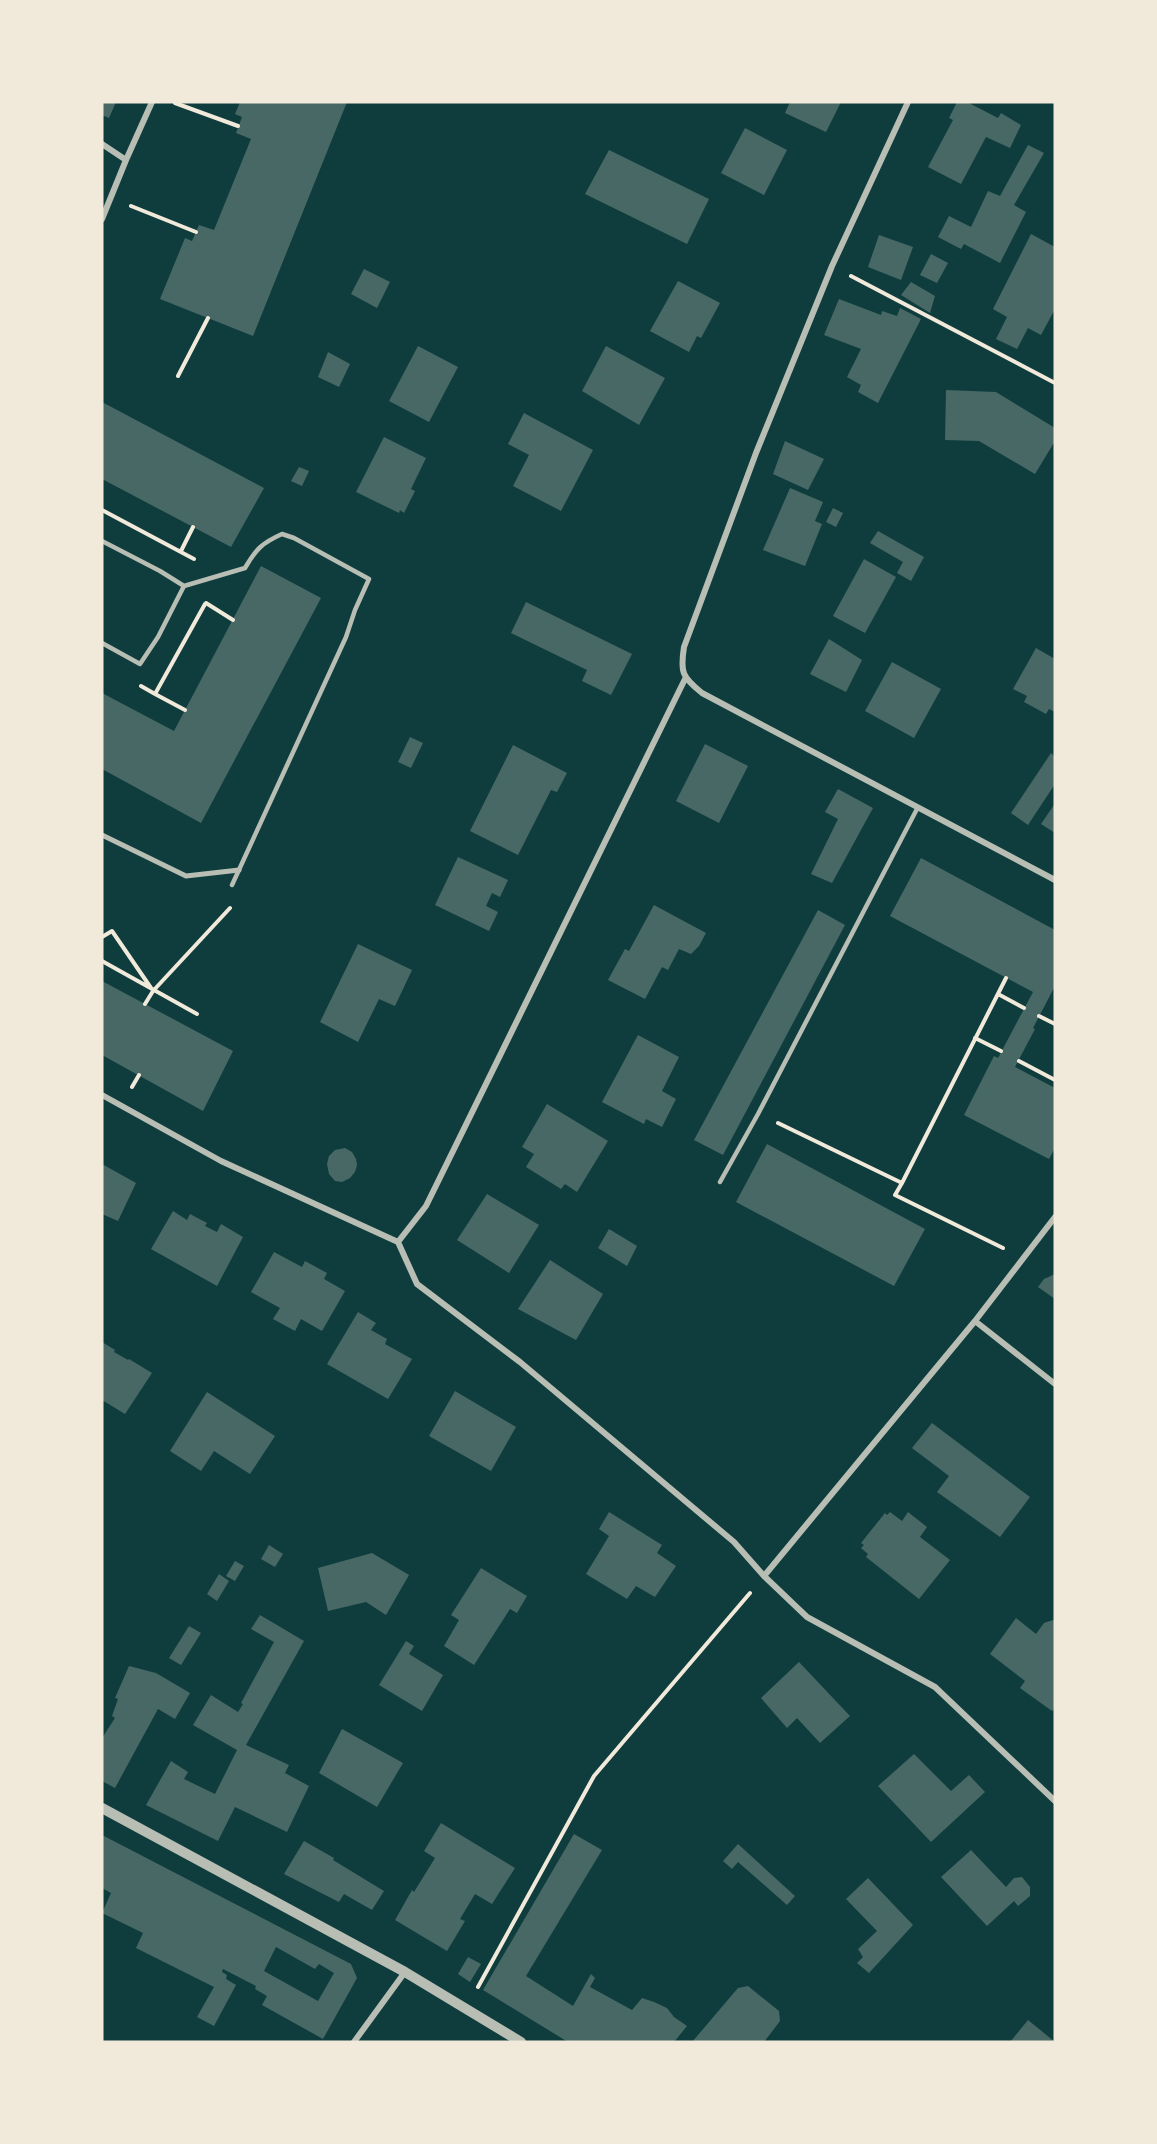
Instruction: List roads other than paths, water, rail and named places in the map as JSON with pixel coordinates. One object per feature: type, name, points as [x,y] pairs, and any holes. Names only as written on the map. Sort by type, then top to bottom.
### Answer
[{"type":"street","points":[[102,219],[152,102]]},
{"type":"street","points":[[398,1242],[426,1206],[685,679],[682,663],[684,647],[756,453],[832,266],[908,102]]},
{"type":"street","points":[[102,144],[126,160]]},
{"type":"street","points":[[685,679],[702,693],[1055,880]]},
{"type":"street","points":[[102,835],[186,876],[239,870]]},
{"type":"street","points":[[102,1095],[221,1161],[398,1242],[417,1284],[520,1362],[734,1542],[764,1576],[807,1617],[935,1687],[1055,1801]]},
{"type":"street","points":[[764,1576],[975,1321],[1055,1217]]},
{"type":"street","points":[[975,1321],[1055,1384]]},
{"type":"street","points":[[102,1808],[405,1972],[521,2042]]},
{"type":"street","points":[[354,2042],[405,1972]]},
{"type":"lane","points":[[102,643],[140,664],[158,637],[184,586],[245,568],[255,551],[282,534],[294,538],[369,579],[346,637],[232,885]]},
{"type":"lane","points":[[102,541],[184,586]]},
{"type":"lane","points":[[720,1182],[758,1114],[918,807]]}]
